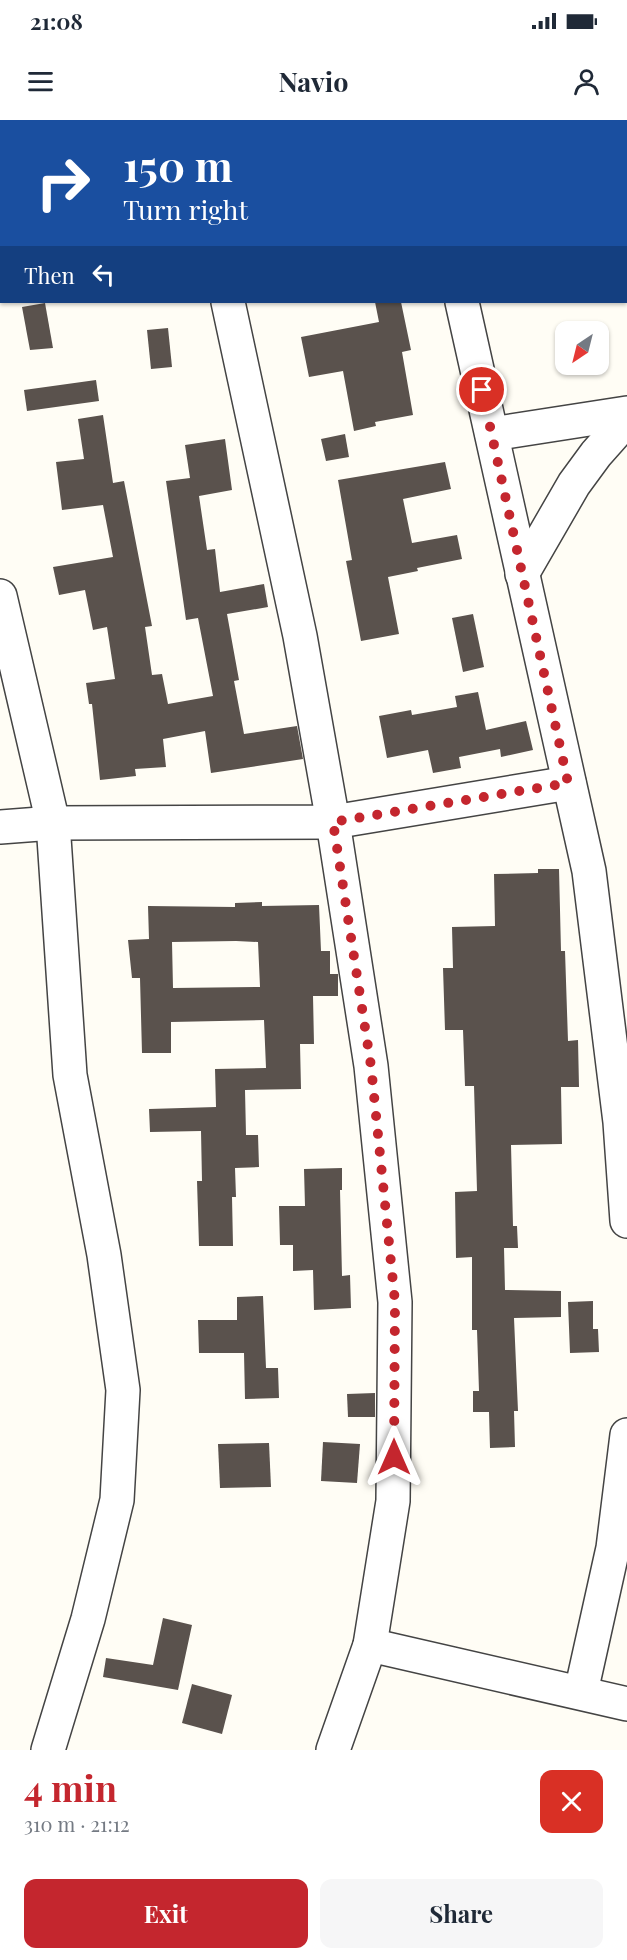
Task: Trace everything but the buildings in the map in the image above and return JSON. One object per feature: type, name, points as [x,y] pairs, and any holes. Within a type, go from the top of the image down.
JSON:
[{"type":"street","points":[[228,303],[300,636],[333,822],[371,1066],[395,1302],[393,1501],[370,1646],[333,1750]]},
{"type":"street","points":[[462,303],[589,871],[623,1121],[627,1221]]},
{"type":"street","points":[[492,434],[627,413]]},
{"type":"street","points":[[522,574],[574,484],[596,454],[627,419]]},
{"type":"street","points":[[0,596],[53,823],[70,1075],[104,1255],[123,1390],[117,1500],[87,1619],[48,1750]]},
{"type":"street","points":[[0,827],[53,823],[333,822],[568,783]]},
{"type":"street","points":[[581,1692],[613,1548],[627,1435]]},
{"type":"street","points":[[370,1646],[627,1704]]},
{"type":"route","points":[[394,1457],[395,1302],[371,1066],[333,822],[568,783],[482,390]]}]
